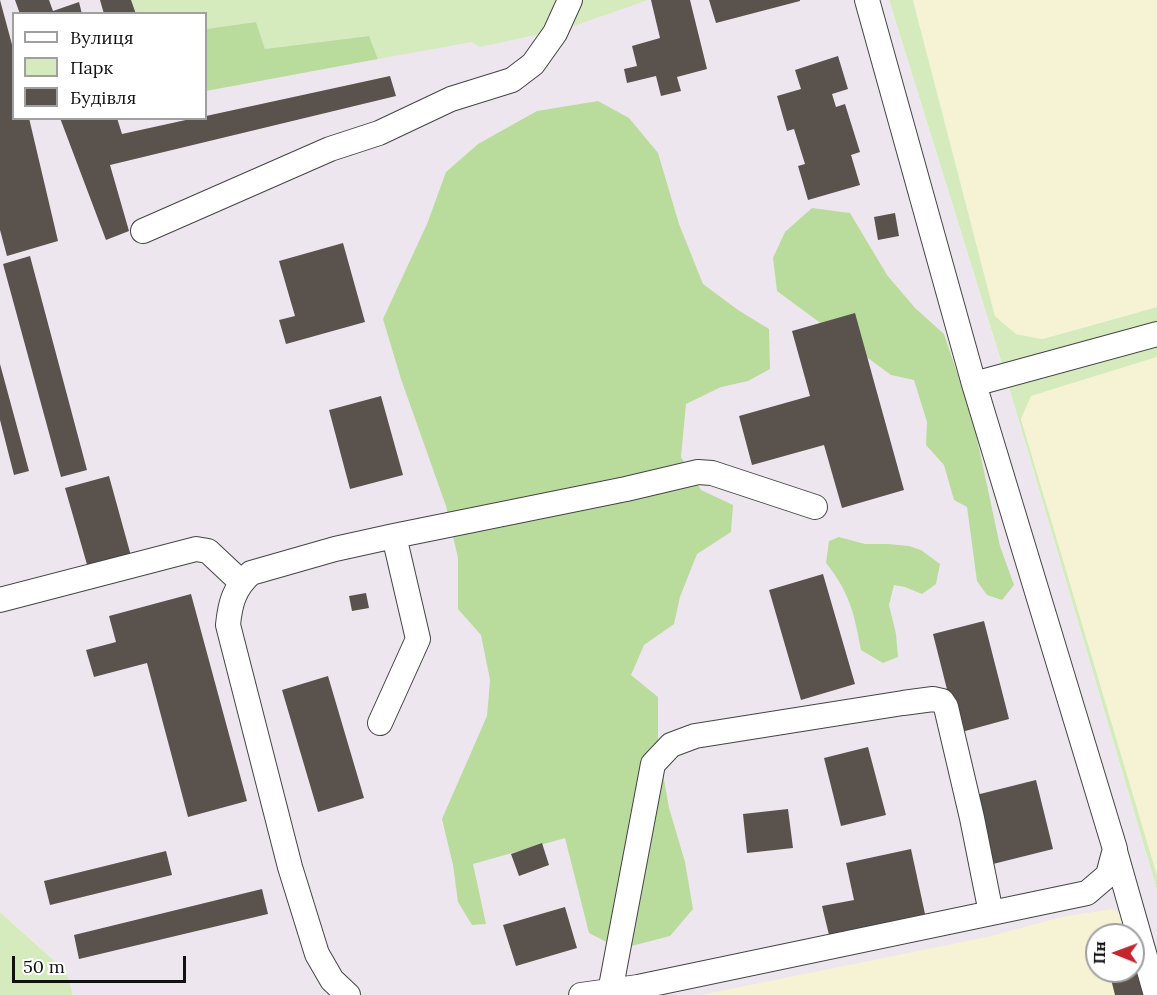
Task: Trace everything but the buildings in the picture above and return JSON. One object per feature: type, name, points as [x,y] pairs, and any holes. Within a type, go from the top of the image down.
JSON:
[{"type":"street","points":[[143,231],[330,149],[379,133],[451,99],[512,80],[533,64],[555,33],[570,0]]},
{"type":"street","points":[[867,0],[975,384],[1115,849],[1155,995]]},
{"type":"street","points":[[975,384],[1157,334]]},
{"type":"street","points":[[348,995],[332,980],[317,954],[290,867],[228,625],[231,601],[241,582],[251,573],[335,549],[698,472],[712,473],[815,507]]},
{"type":"street","points":[[380,723],[418,639],[394,536]]},
{"type":"street","points":[[0,600],[196,549],[208,551],[241,582]]},
{"type":"street","points":[[610,992],[653,764],[671,745],[695,736],[903,703],[942,700],[946,707],[972,818],[991,913]]},
{"type":"street","points":[[581,995],[610,992],[1087,893],[1108,875],[1115,849]]},
{"type":"shaded area","points":[[0,0],[889,0],[1005,374],[1157,890],[1157,995],[73,995],[67,972],[0,912]]},
{"type":"shaded area","points":[[913,0],[1157,0],[1157,307],[1041,339],[1016,334],[995,316]]},
{"type":"shaded area","points":[[1157,357],[1157,875],[1021,419],[1030,396]]},
{"type":"shaded area","points":[[1113,909],[1122,915],[1125,923],[1085,923],[1085,983],[1112,983],[1115,995],[701,995],[987,937],[1062,917]]},
{"type":"green space","points":[[131,0],[648,0],[568,28],[480,47],[472,42],[378,59],[369,36],[265,49],[256,22],[207,29],[207,12],[136,12]]},
{"type":"green space","points":[[889,0],[913,0],[995,316],[1016,334],[1042,339],[1157,307],[1157,357],[1031,396],[1021,419],[1157,875],[1157,890],[1005,374]]},
{"type":"green space","points":[[256,22],[265,49],[369,36],[378,59],[207,91],[207,29]]},
{"type":"green space","points":[[598,101],[629,118],[658,153],[679,224],[703,284],[769,329],[770,369],[748,381],[721,387],[686,404],[681,457],[701,490],[733,505],[731,532],[697,554],[680,597],[674,624],[644,645],[631,675],[658,697],[658,745],[669,808],[685,862],[693,909],[670,936],[620,949],[589,933],[565,838],[473,864],[486,924],[472,925],[458,902],[453,865],[442,819],[487,716],[490,680],[481,635],[458,609],[458,558],[446,506],[401,379],[383,319],[427,224],[446,172],[478,144],[537,111]]},
{"type":"green space","points":[[812,208],[850,213],[887,275],[915,308],[944,334],[973,420],[1000,546],[1014,585],[1002,600],[987,595],[977,581],[967,507],[954,500],[944,465],[926,445],[927,422],[914,380],[891,375],[777,291],[773,258],[785,232]]},
{"type":"green space","points":[[839,537],[865,544],[909,546],[921,550],[940,564],[936,584],[922,594],[894,585],[889,605],[896,634],[898,657],[883,663],[861,650],[846,594],[826,563],[829,541]]},
{"type":"green space","points":[[0,912],[67,972],[73,995],[0,995]]}]
